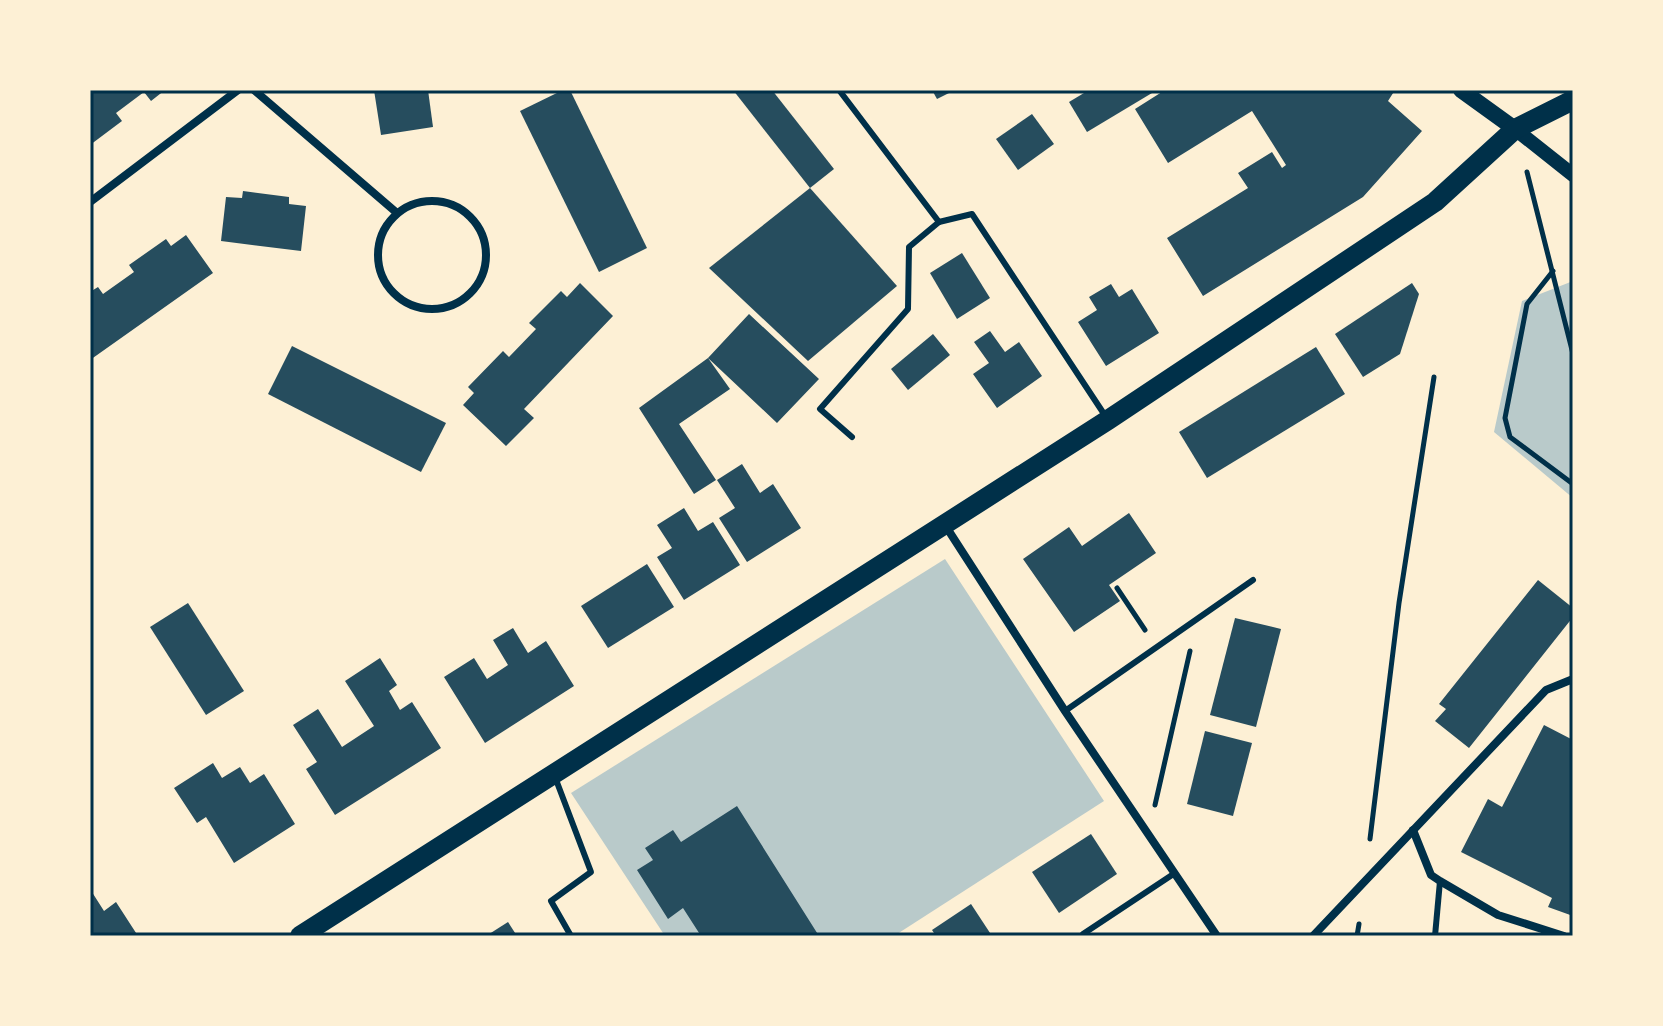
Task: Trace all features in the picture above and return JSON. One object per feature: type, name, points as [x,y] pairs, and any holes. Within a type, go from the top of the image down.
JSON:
[{"type":"main road","points":[[1461,90],[1515,129]]},
{"type":"main road","points":[[300,936],[1108,420],[1435,202],[1515,129],[1573,100]]},
{"type":"street","points":[[90,202],[238,90]]},
{"type":"street","points":[[254,90],[397,213]]},
{"type":"street","points":[[1515,129],[1573,175]]},
{"type":"street","points":[[432,200],[451,204],[467,213],[479,227],[486,245],[486,264],[480,282],[467,297],[451,307],[432,310],[413,306],[397,297],[385,283],[378,265],[378,246],[384,228],[397,213],[413,203],[432,200]]},
{"type":"street","points":[[945,524],[1065,711],[1217,936]]},
{"type":"street","points":[[1313,936],[1546,690],[1573,679]]},
{"type":"street","points":[[1413,830],[1431,875],[1498,915],[1564,936]]},
{"type":"lane","points":[[839,90],[939,222]]},
{"type":"lane","points":[[852,437],[820,409],[908,309],[909,247],[939,222],[972,214],[1108,420]]},
{"type":"lane","points":[[1065,711],[1253,580]]},
{"type":"lane","points":[[554,774],[591,872],[551,901],[571,936]]},
{"type":"lane","points":[[1083,934],[1175,873]]},
{"type":"lane","points":[[1435,936],[1440,881]]},
{"type":"path","points":[[1515,129],[1573,354]]},
{"type":"path","points":[[1553,271],[1527,304],[1505,418],[1510,437],[1573,484]]},
{"type":"path","points":[[1369,846],[1399,603],[1434,377]]},
{"type":"path","points":[[1117,588],[1156,648]]},
{"type":"path","points":[[1148,835],[1198,619]]},
{"type":"path","points":[[1357,936],[1359,921]]},
{"type":"shaded area","points":[[1573,281],[1573,498],[1494,432],[1522,301]]},
{"type":"shaded area","points":[[945,559],[1104,801],[894,936],[665,936],[571,793]]},
{"type":"building","points":[[90,90],[165,90],[151,101],[144,92],[116,113],[122,121],[90,145]]},
{"type":"building","points":[[374,90],[428,90],[433,127],[381,135]]},
{"type":"building","points":[[563,90],[570,90],[647,248],[599,272],[520,111]]},
{"type":"building","points":[[733,90],[772,90],[834,169],[810,188]]},
{"type":"building","points":[[932,90],[955,90],[937,99]]},
{"type":"building","points":[[1089,90],[1157,90],[1087,132],[1069,102]]},
{"type":"building","points":[[1165,90],[1395,90],[1388,101],[1422,131],[1363,197],[1203,296],[1167,238],[1248,188],[1238,173],[1272,152],[1282,168],[1286,165],[1252,111],[1168,163],[1135,109]]},
{"type":"building","points":[[1032,114],[1054,144],[1018,170],[996,139]]},
{"type":"building","points":[[810,188],[897,286],[808,361],[709,268]]},
{"type":"building","points":[[243,191],[289,197],[289,204],[306,206],[301,251],[221,241],[226,197],[242,198]]},
{"type":"building","points":[[186,235],[213,273],[90,360],[90,292],[98,287],[103,294],[134,272],[129,265],[166,239],[171,246]]},
{"type":"building","points":[[962,253],[990,298],[957,319],[930,273]]},
{"type":"building","points":[[580,283],[613,316],[524,409],[534,418],[506,446],[463,405],[474,393],[468,387],[503,351],[509,357],[536,329],[529,323],[561,291],[567,297]]},
{"type":"building","points":[[1412,283],[1419,294],[1400,354],[1363,377],[1335,334]]},
{"type":"building","points":[[1111,284],[1119,297],[1132,289],[1159,333],[1106,366],[1078,322],[1097,310],[1089,297]]},
{"type":"building","points":[[749,314],[819,379],[777,423],[708,358]]},
{"type":"building","points":[[990,331],[1005,352],[1019,342],[1042,376],[997,408],[973,374],[989,363],[974,342]]},
{"type":"building","points":[[933,334],[950,355],[908,390],[891,369]]},
{"type":"building","points":[[292,346],[446,423],[421,472],[268,394]]},
{"type":"building","points":[[1316,347],[1345,394],[1207,478],[1179,432]]},
{"type":"building","points":[[708,358],[730,389],[679,424],[716,480],[694,494],[639,408]]},
{"type":"building","points":[[742,464],[760,493],[773,484],[801,528],[747,562],[719,518],[735,508],[717,480]]},
{"type":"building","points":[[684,508],[698,531],[713,522],[740,565],[684,600],[657,557],[672,548],[657,525]]},
{"type":"building","points":[[1129,513],[1156,553],[1109,585],[1120,601],[1074,632],[1023,559],[1069,527],[1082,546]]},
{"type":"building","points":[[647,564],[674,607],[608,648],[581,606]]},
{"type":"building","points":[[1538,580],[1573,608],[1573,617],[1469,748],[1435,721],[1446,709],[1439,704]]},
{"type":"building","points":[[188,603],[244,691],[206,715],[150,627]]},
{"type":"building","points":[[1235,618],[1281,629],[1256,727],[1210,715]]},
{"type":"building","points":[[513,628],[528,653],[546,641],[574,686],[485,743],[444,677],[474,658],[487,679],[508,665],[493,640]]},
{"type":"building","points":[[380,658],[397,685],[389,691],[400,710],[412,702],[441,748],[335,815],[306,769],[317,762],[293,725],[318,709],[342,747],[374,726],[345,681]]},
{"type":"building","points":[[1544,725],[1573,740],[1573,916],[1548,907],[1552,898],[1461,852],[1488,799],[1502,807]]},
{"type":"building","points":[[1205,731],[1252,743],[1233,816],[1187,804]]},
{"type":"building","points":[[213,763],[222,778],[240,767],[250,783],[264,774],[295,824],[234,863],[206,817],[197,823],[174,788]]},
{"type":"building","points":[[737,806],[819,936],[701,936],[683,908],[668,919],[637,870],[653,860],[645,848],[673,830],[681,842]]},
{"type":"building","points":[[1091,834],[1117,874],[1059,913],[1032,872]]},
{"type":"building","points":[[90,889],[104,911],[116,902],[138,936],[90,936]]},
{"type":"building","points":[[971,904],[992,936],[936,936],[932,930]]},
{"type":"building","points":[[508,922],[517,936],[486,936]]}]
